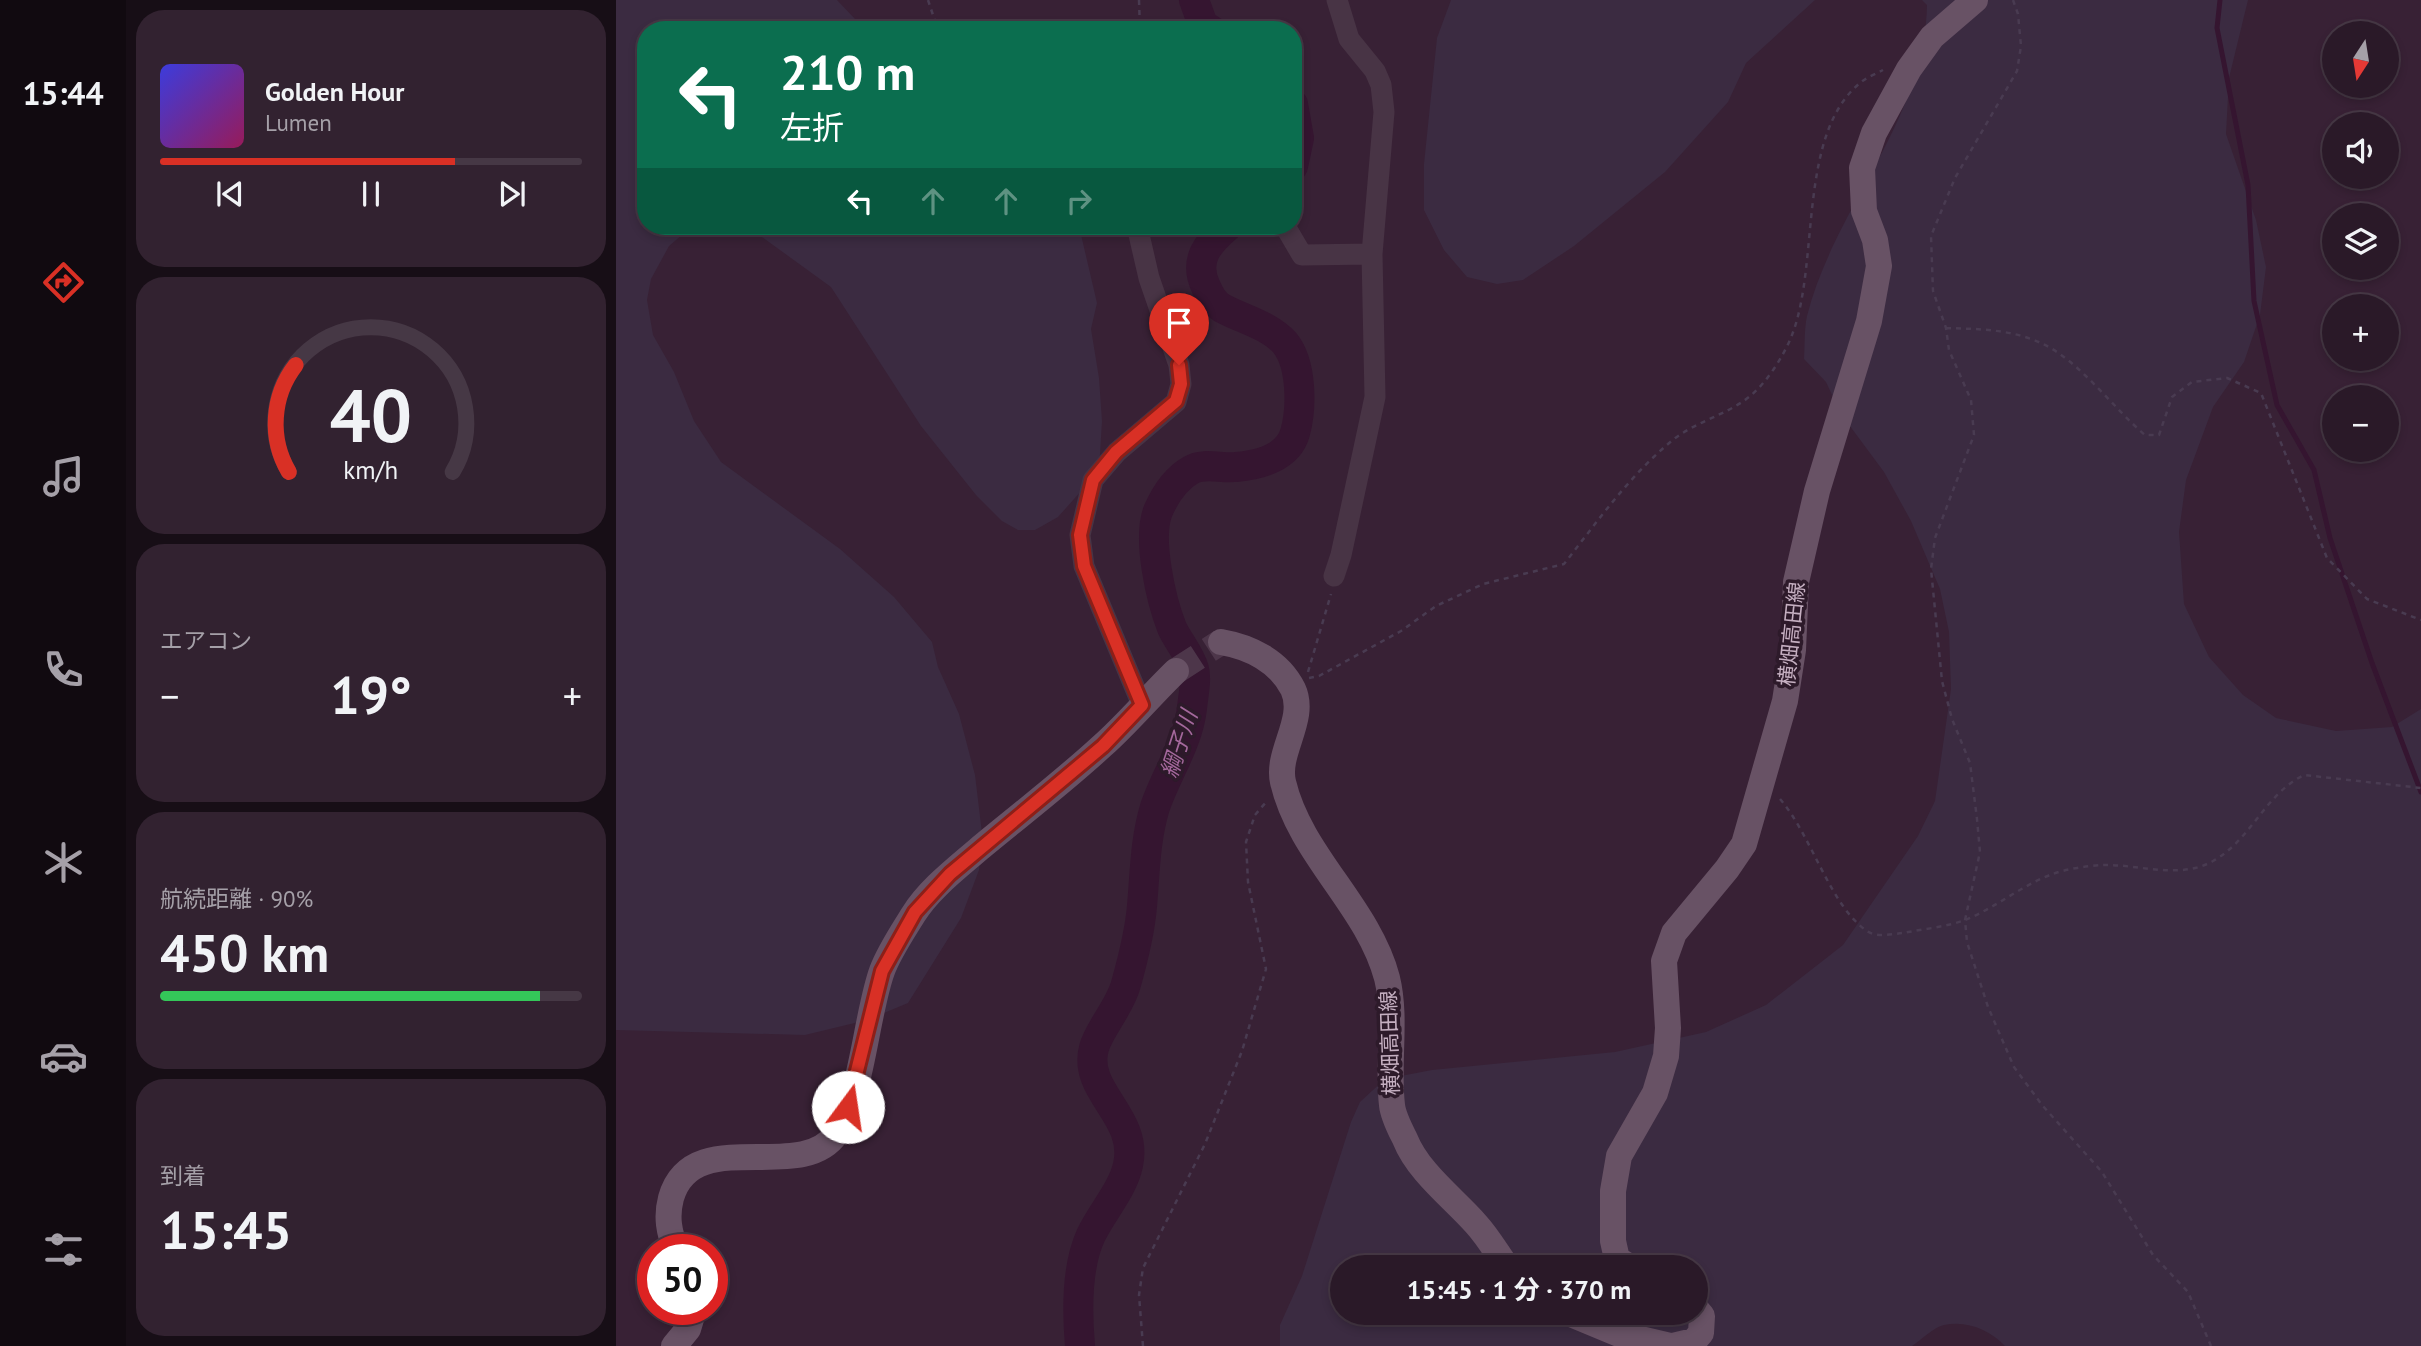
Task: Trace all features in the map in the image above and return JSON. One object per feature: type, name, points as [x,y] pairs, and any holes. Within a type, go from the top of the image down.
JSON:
[{"type":"main road","name":"横畑高田線","points":[[1617,1255],[1613,1191],[1619,1156],[1655,1093],[1666,1056],[1668,1028],[1664,961],[1680,925],[1727,869],[1744,844],[1785,701],[1793,650],[1796,582],[1817,491],[1869,321],[1879,266],[1875,240],[1864,211],[1862,168],[1874,133],[1909,69],[1932,37],[1975,0]]},
{"type":"main road","name":"横畑高田線","points":[[1221,642],[1244,646],[1262,656],[1280,670],[1293,690],[1296,704],[1281,768],[1283,782],[1297,820],[1348,900],[1377,951],[1386,974],[1392,999],[1389,1062],[1392,1108],[1406,1144],[1437,1183],[1477,1225],[1498,1255]]},
{"type":"main road","points":[[670,1234],[668,1210],[674,1186],[688,1172],[708,1160],[805,1154],[819,1149],[836,1134],[848,1107],[882,971],[915,912],[950,874],[1103,746],[1176,671]]},
{"type":"main road","points":[[674,1346],[689,1325]]},
{"type":"main road","points":[[1597,1325],[1619,1334],[1671,1346],[1694,1341],[1701,1333],[1701,1325]]},
{"type":"street","points":[[1334,576],[1341,555],[1375,397],[1372,254],[1380,190],[1384,112],[1381,85],[1375,71],[1349,39],[1336,0]]},
{"type":"street","points":[[1139,235],[1149,278],[1179,365],[1181,384],[1176,401],[1116,452],[1093,480],[1080,535],[1084,566],[1142,705]]},
{"type":"street","points":[[1291,235],[1302,255],[1372,254]]},
{"type":"path","points":[[928,0],[935,21]]},
{"type":"path","points":[[1139,0],[1140,21]]},
{"type":"path","points":[[2013,0],[2018,14],[2021,46],[2017,71],[1990,123],[1955,178],[1931,236],[1933,291],[1946,328],[1949,350],[1971,400],[1974,435],[1935,538],[1931,569],[1941,681],[1952,719],[1970,763],[1977,819],[1980,852],[1965,920],[1967,942],[1988,1007],[2014,1067],[2042,1105],[2102,1172],[2153,1255],[2188,1292],[2211,1346]]},
{"type":"path","points":[[1334,576],[1306,678],[1319,676],[1401,631],[1436,606],[1483,584],[1564,564],[1601,513],[1669,442],[1703,419],[1743,402],[1772,370],[1792,334],[1802,291],[1820,154],[1837,112],[1860,83],[1891,65],[1909,69]]},
{"type":"path","points":[[1946,328],[2001,331],[2042,343],[2080,372],[2145,435],[2159,435],[2172,397],[2192,382],[2227,378],[2261,393],[2327,558],[2367,598],[2421,620]]},
{"type":"path","points":[[1763,780],[1783,802],[1808,841],[1848,916],[1870,933],[1885,935],[1965,920],[2050,875],[2103,865],[2151,870],[2195,869],[2213,861],[2244,839],[2287,783],[2304,775],[2421,788]]},
{"type":"path","points":[[1143,1346],[1139,1295],[1143,1268],[1205,1144],[1225,1096],[1242,1051],[1266,969],[1248,882],[1245,842],[1255,815],[1283,782]]},
{"type":"shaded area","points":[[616,0],[837,0],[858,21],[637,21],[637,235],[682,235],[669,246],[651,279],[647,300],[653,335],[674,372],[694,421],[721,462],[840,549],[894,597],[932,642],[938,667],[959,714],[975,775],[982,833],[979,870],[961,918],[908,1003],[867,1020],[805,1035],[616,1030]]},
{"type":"shaded area","points":[[1451,0],[1815,0],[1746,63],[1728,102],[1665,172],[1574,246],[1523,280],[1497,284],[1467,277],[1444,250],[1424,210],[1424,164],[1437,38]]},
{"type":"shaded area","points":[[1922,0],[2248,0],[2229,78],[2226,134],[2256,220],[2266,267],[2260,315],[2244,362],[2213,407],[2186,480],[2179,532],[2184,604],[2209,657],[2243,695],[2276,718],[2336,731],[2392,727],[2421,709],[2421,1346],[2005,1346],[1978,1328],[1953,1324],[1936,1328],[1912,1346],[1280,1346],[1280,1325],[1302,1276],[1351,1122],[1360,1102],[1385,1079],[1432,1070],[1615,1052],[1706,1032],[1766,1005],[1843,945],[1918,836],[1935,801],[1951,689],[1949,632],[1940,589],[1911,521],[1884,472],[1841,414],[1826,382],[1804,359],[1807,316],[1820,276],[1895,126],[1911,87],[1922,47],[1927,5]]},
{"type":"shaded area","points":[[755,235],[1081,235],[1097,303],[1091,329],[1099,378],[1102,421],[1099,471],[1058,517],[1035,530],[1018,530],[1002,521],[976,495],[921,426],[831,287]]},
{"type":"waterway","name":"綱子川","points":[[1194,0],[1202,21]]},
{"type":"waterway","points":[[2220,0],[2217,28],[2248,185],[2254,301],[2277,405],[2314,470],[2330,538],[2372,663],[2421,792]]},
{"type":"waterway","name":"綱子川","points":[[1080,1346],[1078,1304],[1080,1275],[1086,1248],[1125,1174],[1129,1148],[1126,1132],[1096,1078],[1092,1064],[1094,1048],[1119,1001],[1134,955],[1140,925],[1149,832],[1155,807],[1190,721],[1195,678],[1190,659],[1172,628],[1164,602],[1155,553],[1155,523],[1167,493],[1185,474],[1202,466],[1245,466],[1272,458],[1286,448],[1295,433],[1297,423],[1299,386],[1295,362],[1285,343],[1263,327],[1219,306],[1206,287],[1202,277],[1202,260],[1218,235]]},
{"type":"tunnel","points":[[1176,671],[1221,642]]},
{"type":"route","points":[[848,1107],[882,971],[915,912],[950,874],[1103,746],[1142,705],[1128,677],[1084,566],[1080,535],[1093,480],[1116,452],[1158,420],[1176,401],[1181,384],[1179,365]]}]
